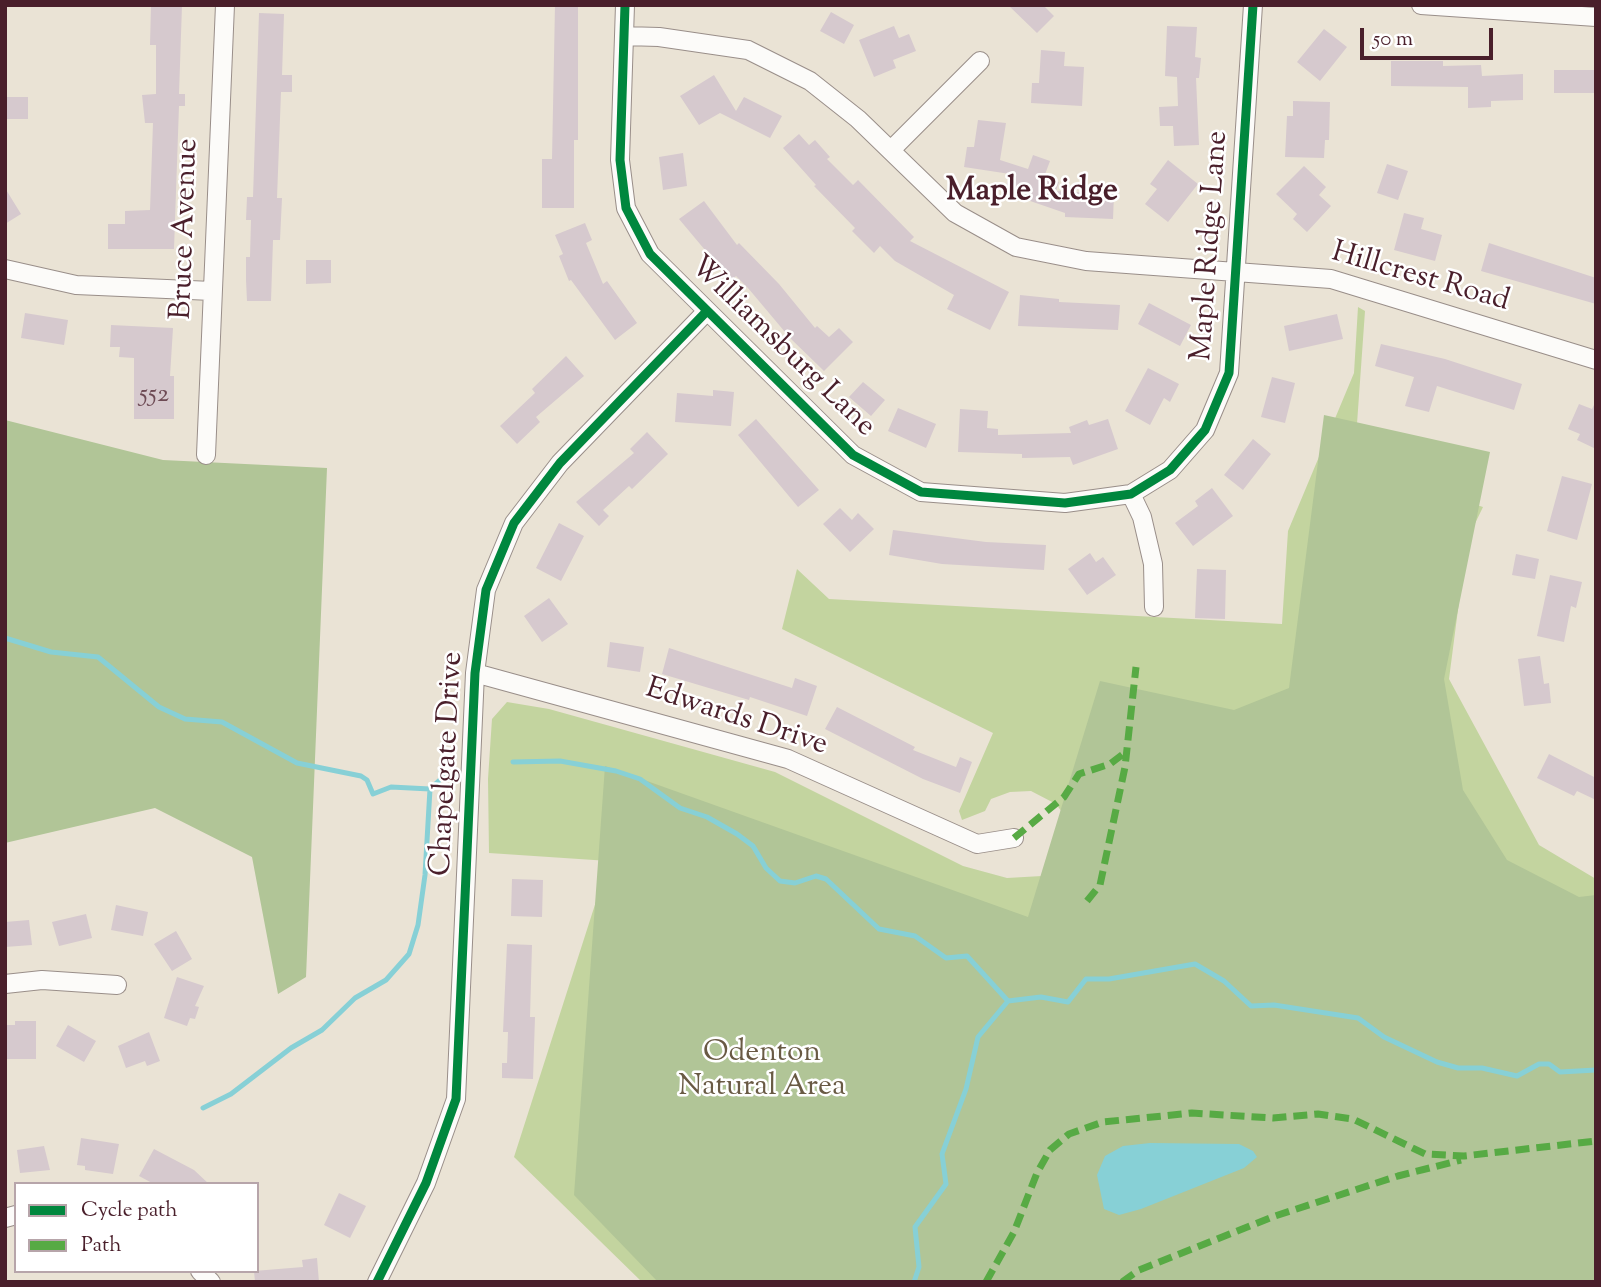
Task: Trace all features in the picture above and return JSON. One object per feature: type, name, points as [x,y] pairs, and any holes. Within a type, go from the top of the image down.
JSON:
[{"type":"street","name":"Bruce Avenue","points":[[206,455],[225,5]]},
{"type":"street","name":"Williamsburg Lane","points":[[625,5],[620,160],[626,208],[650,254],[853,456],[921,492],[1065,503],[1131,494]]},
{"type":"street","name":"Maple Ridge Lane","points":[[1131,494],[1170,470],[1205,430],[1229,373],[1254,5]]},
{"type":"street","points":[[1421,5],[1596,18]]},
{"type":"street","name":"Hillcrest Road","points":[[624,36],[659,37],[748,50],[810,80],[858,119],[955,213],[1016,247],[1086,261],[1331,279],[1596,360]]},
{"type":"street","points":[[891,150],[980,61]]},
{"type":"street","points":[[5,269],[76,285],[212,291]]},
{"type":"street","name":"Chapelgate Drive","points":[[377,1282],[426,1183],[456,1099],[475,673],[486,590],[514,523],[560,463],[706,312]]},
{"type":"street","points":[[1131,494],[1142,517],[1153,564],[1154,607]]},
{"type":"street","name":"Edwards Drive","points":[[475,673],[788,759],[977,844],[1014,838]]},
{"type":"street","points":[[5,984],[41,980],[117,985]]},
{"type":"green space","name":"Odenton Natural Area","points":[[1358,307],[1365,311],[1354,466],[1483,507],[1467,540],[1449,679],[1539,845],[1596,879],[1596,1282],[642,1282],[514,1157],[609,861],[489,853],[488,779],[492,719],[507,702],[549,709],[775,772],[963,866],[1007,878],[1042,876],[1065,816],[1056,804],[1031,791],[1010,792],[991,799],[985,811],[962,820],[959,811],[993,733],[782,629],[797,569],[829,599],[1282,624],[1288,531],[1354,373]]},
{"type":"green space","name":"Odenton Natural Area","points":[[1324,415],[1490,452],[1444,679],[1463,790],[1507,860],[1579,897],[1596,895],[1596,1282],[658,1282],[574,1195],[605,766],[1028,917],[1100,681],[1234,710],[1289,688]]},
{"type":"green space","points":[[5,420],[163,460],[327,468],[306,977],[278,994],[252,857],[155,808],[5,843]]},
{"type":"water","points":[[1150,1143],[1239,1144],[1253,1151],[1257,1157],[1244,1168],[1141,1209],[1119,1215],[1104,1209],[1097,1175],[1105,1156],[1123,1146]]},
{"type":"building","points":[[151,5],[182,5],[179,94],[185,94],[185,106],[179,106],[174,249],[108,249],[108,224],[125,224],[125,211],[150,210],[153,123],[145,123],[142,95],[156,94],[156,45],[150,45]]},
{"type":"building","points":[[555,5],[578,5],[578,140],[574,140],[574,208],[542,208],[542,159],[552,159]]},
{"type":"building","points":[[1008,5],[1043,5],[1054,16],[1037,33]]},
{"type":"building","points":[[831,12],[854,25],[844,44],[820,31]]},
{"type":"building","points":[[259,13],[284,14],[282,75],[292,75],[292,92],[281,92],[277,198],[282,198],[280,240],[273,240],[271,301],[247,301],[246,257],[250,257],[251,220],[246,220],[247,197],[253,197]]},
{"type":"building","points":[[894,26],[899,38],[909,34],[916,51],[893,60],[896,68],[874,77],[859,40]]},
{"type":"building","points":[[1167,26],[1197,27],[1195,57],[1201,58],[1199,78],[1196,78],[1199,145],[1174,146],[1173,126],[1160,126],[1159,107],[1178,106],[1177,77],[1165,76]]},
{"type":"building","points":[[1324,29],[1347,47],[1320,81],[1297,62]]},
{"type":"building","points":[[1041,50],[1065,52],[1064,66],[1084,67],[1082,106],[1031,103],[1032,83],[1039,83]]},
{"type":"building","points":[[1391,61],[1443,61],[1443,66],[1481,65],[1482,76],[1523,74],[1523,100],[1491,101],[1491,107],[1468,108],[1468,87],[1391,86]]},
{"type":"building","points":[[1554,70],[1596,70],[1596,93],[1554,93]]},
{"type":"building","points":[[714,75],[736,111],[744,97],[782,116],[770,138],[720,113],[699,125],[680,96]]},
{"type":"building","points":[[5,97],[28,97],[28,119],[5,119]]},
{"type":"building","points":[[1293,101],[1330,102],[1329,140],[1325,140],[1324,158],[1285,157],[1287,116],[1293,116]]},
{"type":"building","points":[[978,120],[1006,123],[1000,160],[1028,169],[1033,155],[1050,161],[1044,177],[1059,182],[1056,191],[1114,194],[1113,219],[1065,217],[1065,213],[1004,192],[1010,174],[964,167],[967,147],[974,147]]},
{"type":"building","points":[[799,134],[809,145],[815,140],[830,157],[827,159],[853,185],[858,180],[914,237],[910,241],[1009,292],[990,330],[947,309],[954,295],[895,261],[880,246],[874,253],[852,231],[855,228],[814,186],[816,185],[783,148]]},
{"type":"building","points":[[683,153],[687,186],[663,190],[659,157]]},
{"type":"building","points":[[1168,160],[1198,184],[1168,222],[1145,204],[1157,189],[1150,184]]},
{"type":"building","points":[[1387,164],[1408,171],[1398,200],[1377,193]]},
{"type":"building","points":[[1304,166],[1326,187],[1319,195],[1331,206],[1307,232],[1293,219],[1297,214],[1276,194]]},
{"type":"building","points":[[5,188],[21,214],[5,224]]},
{"type":"building","points":[[704,201],[737,245],[739,243],[779,284],[815,328],[817,326],[829,337],[839,328],[853,342],[824,371],[790,338],[736,276],[731,281],[679,219]]},
{"type":"building","points":[[1404,213],[1424,218],[1421,229],[1442,235],[1435,261],[1394,250]]},
{"type":"building","points":[[585,223],[592,240],[586,243],[603,284],[607,281],[637,323],[615,340],[571,280],[569,281],[559,256],[563,254],[555,235]]},
{"type":"building","points":[[1489,243],[1596,278],[1596,304],[1481,271]]},
{"type":"building","points":[[306,260],[331,260],[331,283],[306,284]]},
{"type":"building","points":[[1020,295],[1059,299],[1059,302],[1120,305],[1118,330],[1018,326]]},
{"type":"building","points":[[1149,303],[1191,325],[1180,346],[1138,324]]},
{"type":"building","points":[[25,313],[68,320],[64,345],[21,338]]},
{"type":"building","points":[[1337,314],[1343,339],[1289,351],[1284,326]]},
{"type":"building","points":[[111,325],[173,328],[170,376],[174,376],[174,419],[134,419],[134,358],[119,357],[120,347],[110,347]]},
{"type":"building","points":[[1381,344],[1445,359],[1522,384],[1514,410],[1437,386],[1429,412],[1405,406],[1414,377],[1375,366]]},
{"type":"building","points":[[566,356],[584,376],[536,417],[540,422],[517,444],[500,426],[535,393],[532,389]]},
{"type":"building","points":[[1148,368],[1179,384],[1170,402],[1164,398],[1150,425],[1125,411]]},
{"type":"building","points":[[1272,377],[1295,383],[1285,423],[1261,417]]},
{"type":"building","points":[[863,382],[885,400],[871,416],[849,397]]},
{"type":"building","points":[[713,390],[734,392],[731,426],[675,422],[677,393],[713,396]]},
{"type":"building","points":[[1596,401],[1596,449],[1577,440],[1580,434],[1568,429],[1579,404],[1592,409]]},
{"type":"building","points":[[898,408],[936,424],[926,448],[888,431]]},
{"type":"building","points":[[960,409],[988,411],[987,428],[998,429],[998,435],[1071,433],[1069,427],[1087,420],[1089,425],[1108,419],[1118,449],[1073,465],[1070,457],[1022,458],[1022,454],[958,452]]},
{"type":"building","points":[[756,419],[819,490],[798,507],[738,435]]},
{"type":"building","points":[[647,432],[668,454],[632,489],[629,486],[603,510],[609,516],[599,526],[576,502],[634,453],[630,449]]},
{"type":"building","points":[[1253,439],[1271,454],[1243,490],[1224,475]]},
{"type":"building","points":[[1562,476],[1592,484],[1577,540],[1547,531]]},
{"type":"building","points":[[1212,488],[1233,516],[1193,546],[1175,523],[1198,506],[1195,501]]},
{"type":"building","points":[[840,508],[852,520],[858,513],[874,529],[850,552],[823,524]]},
{"type":"building","points":[[559,523],[584,536],[561,581],[536,568]]},
{"type":"building","points":[[893,530],[986,542],[1046,545],[1044,570],[942,564],[889,555]]},
{"type":"building","points":[[1090,553],[1096,562],[1103,557],[1116,575],[1087,595],[1068,569]]},
{"type":"building","points":[[1516,554],[1539,559],[1535,579],[1512,575]]},
{"type":"building","points":[[1197,569],[1226,570],[1225,619],[1195,618]]},
{"type":"building","points":[[1550,575],[1582,582],[1576,608],[1571,606],[1564,642],[1537,636]]},
{"type":"building","points":[[549,598],[568,624],[542,642],[524,616]]},
{"type":"building","points":[[610,642],[644,647],[640,672],[607,667]]},
{"type":"building","points":[[669,648],[792,688],[795,678],[817,686],[807,716],[750,697],[749,700],[662,674]]},
{"type":"building","points":[[1540,656],[1544,684],[1549,683],[1551,703],[1524,706],[1518,659]]},
{"type":"building","points":[[837,707],[915,747],[913,750],[956,767],[960,757],[972,762],[960,793],[923,779],[825,729]]},
{"type":"building","points":[[1549,754],[1596,778],[1596,800],[1577,791],[1574,796],[1537,778]]},
{"type":"building","points":[[512,879],[543,880],[542,917],[511,916]]},
{"type":"building","points":[[116,905],[148,912],[143,936],[111,930]]},
{"type":"building","points":[[86,914],[92,938],[59,946],[52,922]]},
{"type":"building","points":[[29,920],[32,945],[5,947],[5,922]]},
{"type":"building","points":[[176,931],[192,959],[172,971],[154,944]]},
{"type":"building","points":[[507,944],[532,945],[530,1017],[535,1017],[533,1079],[502,1078],[502,1063],[507,1063],[508,1032],[503,1032]]},
{"type":"building","points":[[177,977],[204,986],[195,1006],[199,1007],[195,1019],[190,1018],[187,1026],[164,1018]]},
{"type":"building","points":[[15,1021],[36,1021],[36,1059],[5,1059],[5,1025],[15,1025]]},
{"type":"building","points":[[68,1025],[96,1041],[84,1062],[56,1046]]},
{"type":"building","points":[[149,1032],[160,1061],[147,1066],[145,1061],[126,1068],[118,1046]]},
{"type":"building","points":[[81,1138],[119,1144],[113,1174],[85,1170],[85,1166],[77,1165]]},
{"type":"building","points":[[44,1146],[50,1170],[20,1173],[17,1150]]},
{"type":"building","points":[[154,1149],[194,1170],[207,1182],[150,1182],[139,1176]]},
{"type":"building","points":[[339,1193],[366,1206],[350,1238],[324,1225]]},
{"type":"building","points":[[317,1258],[319,1282],[255,1282],[254,1273],[259,1273],[259,1271],[303,1267],[302,1260]]},
{"type":"waterway","points":[[5,638],[51,652],[98,657],[159,707],[185,719],[222,722],[297,763],[361,776],[367,780],[373,794],[391,787],[430,789],[443,777]]},
{"type":"waterway","points":[[513,762],[560,761],[616,771],[640,779],[680,808],[707,817],[737,834],[753,846],[766,868],[780,881],[795,883],[816,876],[826,879],[879,929],[915,936],[946,958],[967,956],[1008,1001],[1041,997],[1068,1002],[1086,979],[1109,979],[1195,964],[1224,981],[1251,1006],[1274,1005],[1358,1018],[1384,1037],[1437,1062],[1458,1068],[1482,1068],[1517,1076],[1539,1064],[1549,1064],[1560,1072],[1596,1070]]},
{"type":"waterway","points":[[203,1108],[231,1094],[291,1048],[322,1030],[355,998],[386,980],[409,954],[418,925],[425,875],[430,789]]},
{"type":"waterway","points":[[914,1282],[919,1267],[915,1227],[946,1184],[942,1154],[966,1089],[978,1037],[1008,1001]]},
{"type":"marked path","points":[[1087,901],[1100,885],[1125,767],[1136,667]]},
{"type":"marked path","points":[[1014,838],[1064,797],[1079,774],[1110,764],[1127,751]]},
{"type":"marked path","points":[[986,1282],[1014,1232],[1037,1173],[1050,1150],[1069,1134],[1103,1122],[1192,1113],[1273,1118],[1318,1114],[1353,1119],[1425,1154],[1464,1156],[1596,1141]]},
{"type":"marked path","points":[[1122,1282],[1139,1270],[1275,1216],[1398,1176],[1461,1160]]},
{"type":"cycle path","points":[[625,5],[620,160],[626,208],[650,254],[853,455],[921,492],[1065,503],[1131,494],[1170,470],[1205,430],[1229,373],[1253,5]]},
{"type":"cycle path","points":[[377,1282],[426,1183],[456,1099],[475,673],[486,590],[514,523],[560,463],[706,312]]},
{"type":"district","name":"Maple Ridge","points":[[1032,194]]}]
